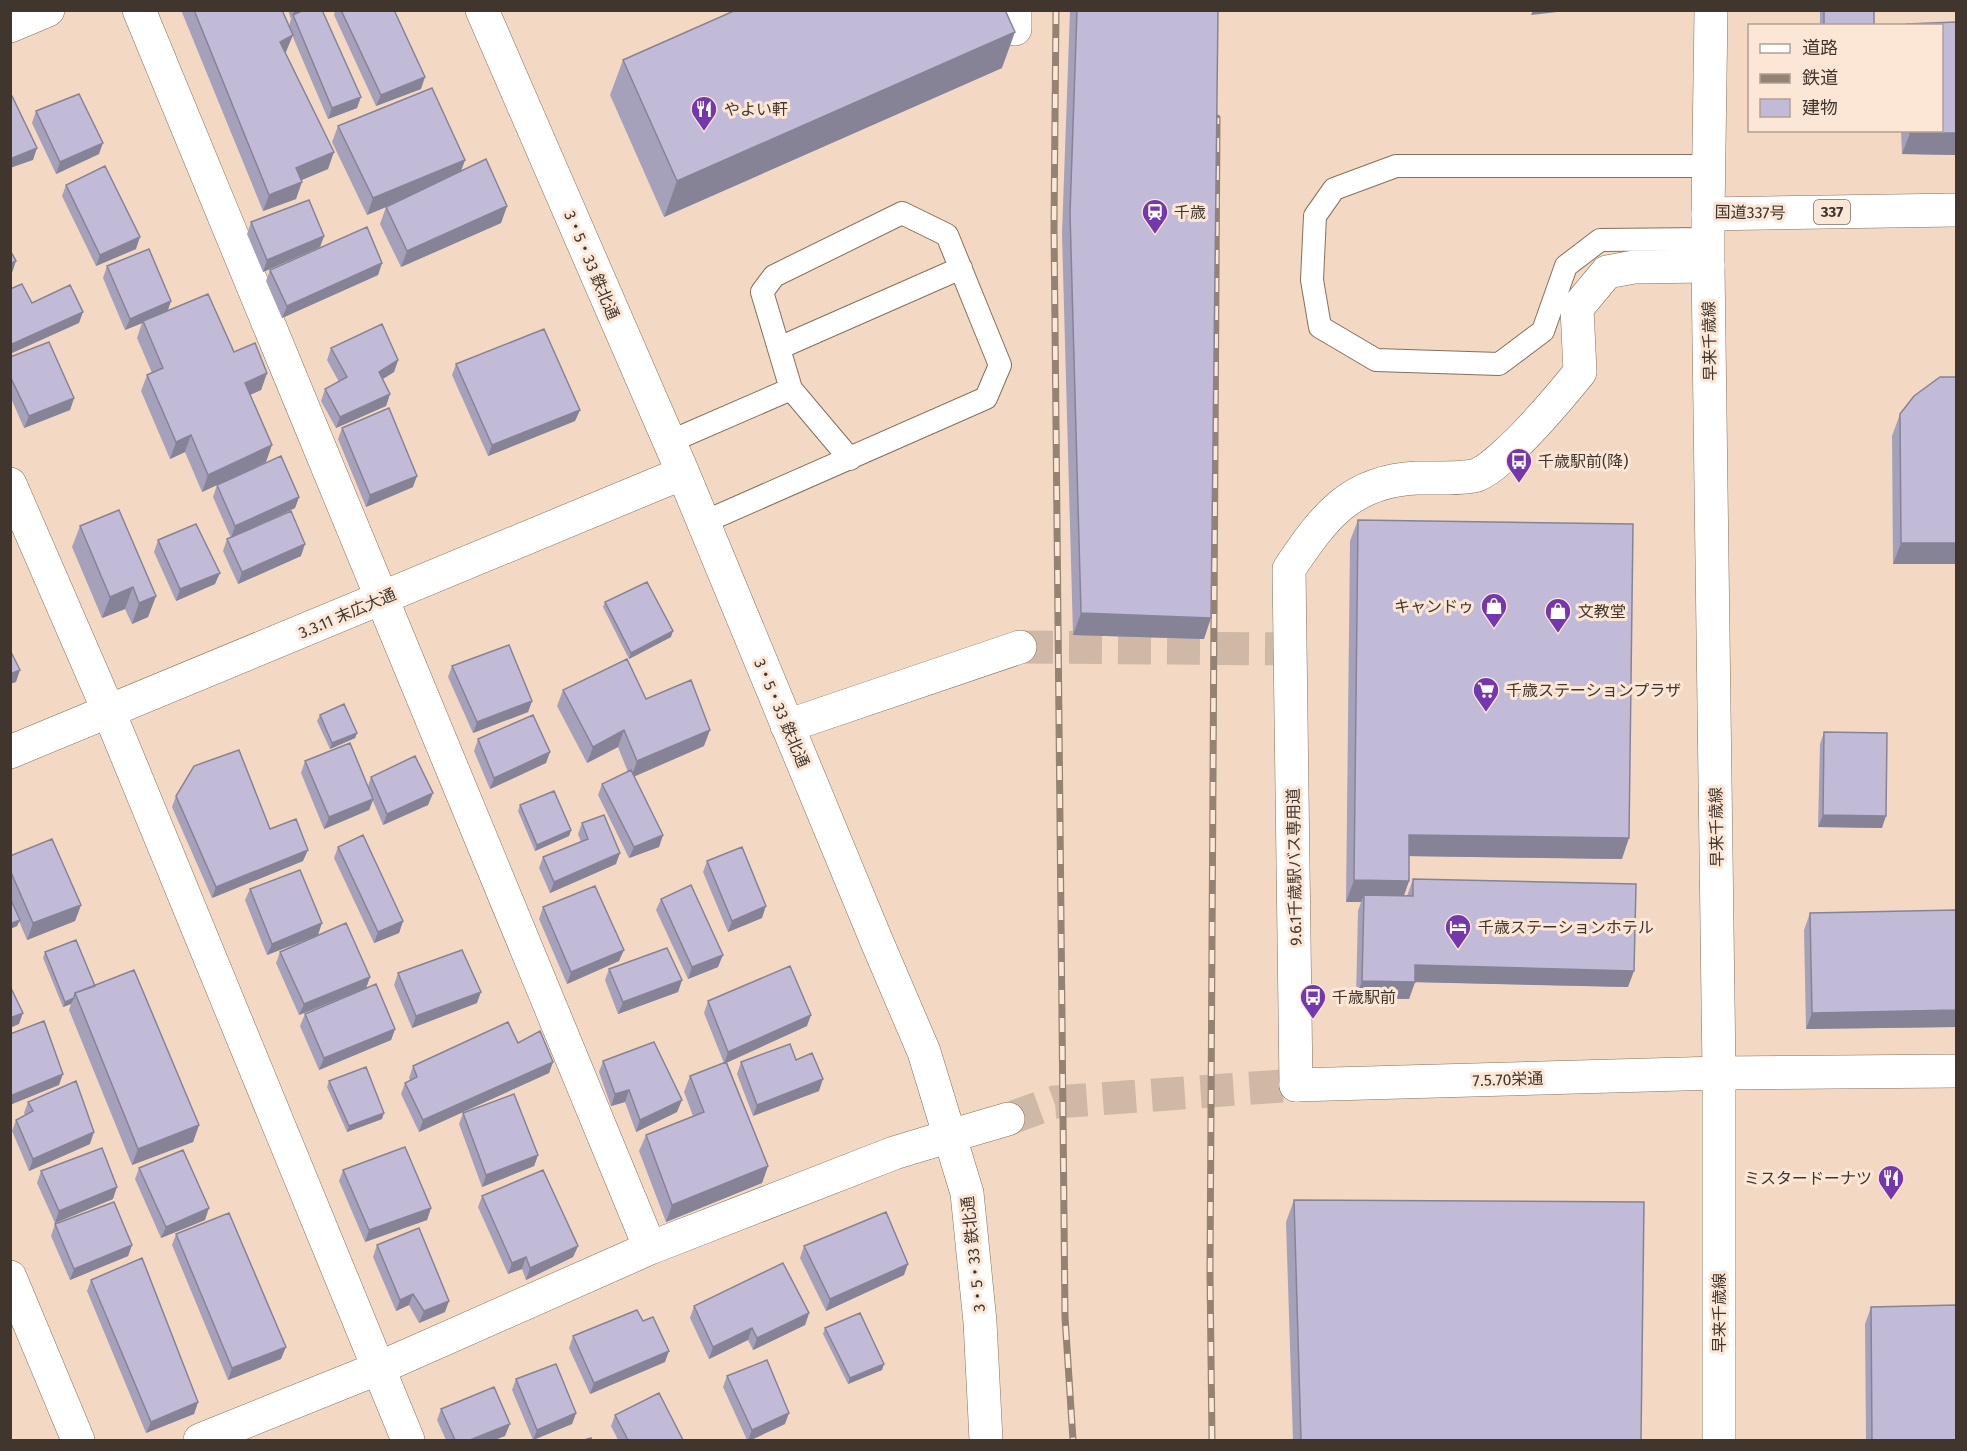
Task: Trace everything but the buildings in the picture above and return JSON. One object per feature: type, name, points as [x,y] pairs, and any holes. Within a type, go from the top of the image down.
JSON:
[{"type":"main road","points":[[10,26],[48,10]]},
{"type":"main road","points":[[139,10],[651,1248]]},
{"type":"main road","name":"3・5・33 鉄北通","points":[[482,10],[683,473],[924,1052],[967,1193],[980,1322],[986,1440]]},
{"type":"main road","name":"国道337号","points":[[1711,10],[1708,240],[1956,210]]},
{"type":"main road","name":"9.6.1千歳駅バス専用道","points":[[1296,1085],[1289,569],[1329,516],[1355,494],[1395,479],[1475,476],[1493,466],[1542,420],[1580,372],[1577,308],[1607,272],[1634,267],[1708,240]]},
{"type":"main road","name":"早来千歳線","points":[[1708,240],[1719,1073],[1719,1440]]},
{"type":"main road","name":"3.3.11 末広大通","points":[[10,752],[683,473]]},
{"type":"main road","points":[[10,484],[109,712],[408,1440]]},
{"type":"main road","points":[[787,726],[1020,647]]},
{"type":"main road","name":"7.5.70栄通","points":[[1296,1085],[1719,1073],[1956,1071]]},
{"type":"main road","points":[[200,1440],[379,1368],[651,1248],[894,1153],[1008,1119]]},
{"type":"main road","points":[[10,1277],[78,1440]]},
{"type":"lane","points":[[1708,166],[1396,166],[1334,189],[1315,216],[1312,280],[1320,327],[1376,360],[1499,364],[1543,331],[1566,266],[1600,240],[1708,240]]},
{"type":"lane","points":[[702,523],[850,459],[986,398],[1000,365],[947,235],[902,213],[774,276],[762,292],[791,389],[850,459]]},
{"type":"lane","points":[[779,348],[961,268]]},
{"type":"lane","points":[[669,442],[791,389]]},
{"type":"tunnel","points":[[1020,647],[1291,649]]},
{"type":"tunnel","points":[[1008,1119],[1055,1102],[1296,1085]]},
{"type":"railway","points":[[1056,10],[1054,226],[1065,1317],[1073,1440]]},
{"type":"railway","points":[[1212,1440],[1210,1274],[1217,118]]},
{"type":"place","name":"やよい軒","points":[[704,132]]},
{"type":"place","name":"千歳","points":[[1155,235]]},
{"type":"place","name":"千歳駅前(降)","points":[[1519,484]]},
{"type":"place","name":"キャンドゥ","points":[[1494,629]]},
{"type":"place","name":"文教堂","points":[[1558,634]]},
{"type":"place","name":"千歳ステーションプラザ","points":[[1486,713]]},
{"type":"place","name":"千歳ステーションホテル","points":[[1458,950]]},
{"type":"place","name":"千歳駅前","points":[[1313,1020]]},
{"type":"place","name":"ミスタードーナツ","points":[[1891,1201]]}]
